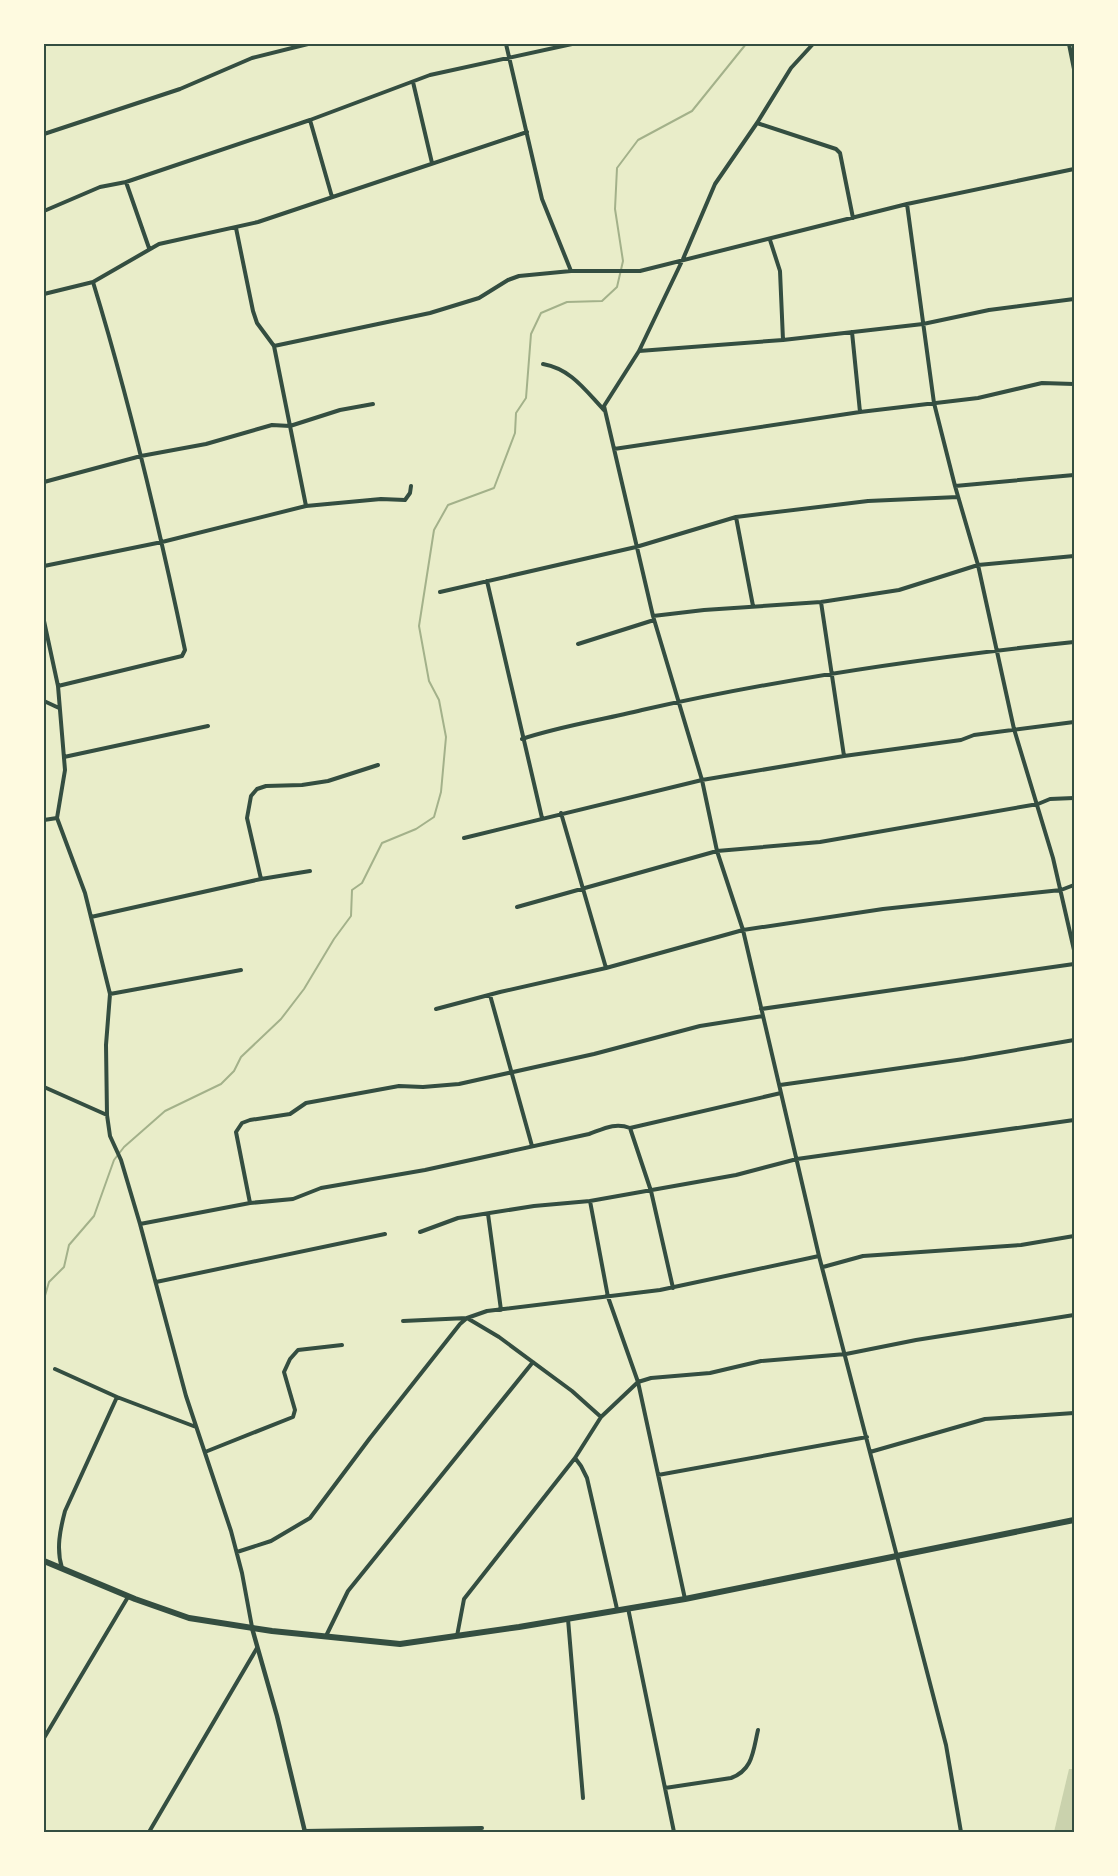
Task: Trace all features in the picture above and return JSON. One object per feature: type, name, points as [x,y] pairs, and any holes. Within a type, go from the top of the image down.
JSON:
[{"type":"highway","points":[[44,1561],[189,1618],[252,1628],[400,1644],[685,1599],[1074,1520]]},
{"type":"street","points":[[44,134],[180,89],[252,58],[308,44]]},
{"type":"street","points":[[506,44],[542,199],[571,271]]},
{"type":"street","points":[[44,211],[100,188],[126,182],[310,120],[430,75],[572,44]]},
{"type":"street","points":[[813,44],[791,68],[713,187],[639,351],[605,402],[605,411],[653,618],[702,780],[717,851],[742,930],[762,1009],[819,1256],[946,1745],[961,1833]]},
{"type":"street","points":[[1069,44],[1074,69]]},
{"type":"street","points":[[413,82],[432,164]]},
{"type":"street","points":[[310,120],[332,197]]},
{"type":"street","points":[[757,123],[836,149],[840,153],[853,218]]},
{"type":"street","points":[[44,294],[93,282],[159,244],[236,228],[527,132]]},
{"type":"street","points":[[274,346],[430,313],[479,298],[519,276],[571,271],[632,272],[770,240],[906,204],[1074,169]]},
{"type":"street","points":[[126,182],[149,248]]},
{"type":"street","points":[[906,204],[934,403],[978,565],[1014,729],[1038,804],[1074,950]]},
{"type":"street","points":[[236,228],[256,323],[274,346],[306,506]]},
{"type":"street","points":[[770,240],[780,271],[783,340]]},
{"type":"street","points":[[58,686],[182,656],[185,650],[162,542],[120,369],[93,282]]},
{"type":"street","points":[[639,351],[783,340],[923,324],[989,310],[1074,299]]},
{"type":"street","points":[[852,332],[860,412]]},
{"type":"street","points":[[543,364],[557,366],[569,374],[605,411]]},
{"type":"street","points":[[614,449],[860,412],[978,398],[1042,383],[1074,384]]},
{"type":"street","points":[[44,482],[141,456],[195,446],[272,425],[290,426],[340,410],[373,404]]},
{"type":"street","points":[[955,486],[1074,475]]},
{"type":"street","points":[[44,566],[162,542],[306,506],[381,499],[405,500],[410,493],[411,486]]},
{"type":"street","points":[[440,592],[636,547],[736,517],[868,501],[958,497]]},
{"type":"street","points":[[736,517],[753,606]]},
{"type":"street","points":[[578,644],[653,618],[753,606],[821,602],[899,590],[978,565],[1074,556]]},
{"type":"street","points":[[487,581],[542,818]]},
{"type":"street","points":[[821,602],[844,756]]},
{"type":"street","points":[[44,621],[58,686],[60,708],[63,780],[57,818],[85,893],[110,994],[106,1045],[107,1115],[110,1136],[121,1160],[186,1396],[237,1552],[252,1628],[277,1716],[305,1832],[482,1828]]},
{"type":"street","points":[[522,739],[679,702],[831,674],[997,650],[1074,642]]},
{"type":"street","points":[[44,701],[60,708]]},
{"type":"street","points":[[464,838],[702,780],[844,756],[961,740],[970,736],[1014,729],[1074,722]]},
{"type":"street","points":[[63,757],[208,726]]},
{"type":"street","points":[[261,879],[247,818],[251,796],[257,789],[266,786],[302,785],[328,781],[378,765]]},
{"type":"street","points":[[517,906],[717,851],[820,842],[1038,804],[1050,799],[1074,798]]},
{"type":"street","points":[[561,813],[606,968]]},
{"type":"street","points":[[44,820],[57,818]]},
{"type":"street","points":[[91,917],[261,879],[310,871]]},
{"type":"street","points":[[436,1009],[606,968],[742,930],[883,909],[1061,890],[1074,885]]},
{"type":"street","points":[[762,1009],[1074,963]]},
{"type":"street","points":[[110,994],[240,970]]},
{"type":"street","points":[[490,995],[532,1146]]},
{"type":"street","points":[[250,1203],[236,1132],[242,1123],[250,1120],[290,1114],[306,1104],[399,1086],[459,1084],[594,1054],[700,1026],[763,1016]]},
{"type":"street","points":[[780,1085],[964,1059],[1074,1040]]},
{"type":"street","points":[[44,1087],[107,1115]]},
{"type":"street","points":[[140,1224],[250,1203],[293,1199],[321,1188],[425,1170],[589,1134],[611,1126],[630,1128],[782,1093]]},
{"type":"street","points":[[420,1232],[458,1218],[534,1206],[591,1201],[736,1175],[797,1160],[1074,1120]]},
{"type":"street","points":[[630,1128],[651,1191],[673,1288]]},
{"type":"street","points":[[591,1201],[609,1297],[638,1382],[685,1599]]},
{"type":"street","points":[[488,1214],[501,1310]]},
{"type":"street","points":[[156,1282],[385,1234]]},
{"type":"street","points":[[823,1267],[863,1256],[1021,1245],[1074,1236]]},
{"type":"street","points":[[403,1321],[467,1318],[487,1311],[673,1288],[819,1256]]},
{"type":"street","points":[[457,1636],[464,1599],[575,1458],[601,1417],[638,1382],[651,1378],[710,1373],[751,1362],[846,1354],[916,1340],[1074,1315]]},
{"type":"street","points":[[467,1318],[499,1337],[533,1362],[601,1417]]},
{"type":"street","points":[[237,1552],[272,1541],[314,1513],[432,1358],[467,1318]]},
{"type":"street","points":[[205,1452],[293,1417],[295,1410],[284,1372],[293,1354],[298,1350],[342,1346]]},
{"type":"street","points":[[326,1637],[348,1591],[533,1362]]},
{"type":"street","points":[[55,1369],[117,1397],[197,1428]]},
{"type":"street","points":[[63,1569],[58,1550],[64,1511],[117,1397]]},
{"type":"street","points":[[870,1452],[985,1419],[1074,1413]]},
{"type":"street","points":[[658,1475],[867,1437]]},
{"type":"street","points":[[575,1458],[586,1478],[617,1609]]},
{"type":"street","points":[[44,1738],[129,1596]]},
{"type":"street","points":[[628,1607],[674,1833]]},
{"type":"street","points":[[568,1618],[583,1798]]},
{"type":"street","points":[[149,1833],[258,1648]]},
{"type":"street","points":[[665,1788],[731,1778],[741,1774],[750,1762],[758,1730]]},
{"type":"green space","points":[[1069,1769],[1074,1769],[1074,1832],[1054,1832]]},
{"type":"waterway","points":[[44,1299],[49,1282],[64,1267],[69,1245],[94,1216],[114,1160],[124,1147],[165,1111],[221,1084],[234,1071],[241,1057],[281,1019],[304,989],[334,939],[351,916],[352,890],[362,883],[382,843],[416,829],[434,817],[441,792],[446,737],[439,700],[429,681],[419,626],[434,530],[448,505],[494,488],[515,433],[516,413],[526,398],[531,334],[541,313],[567,302],[602,301],[617,287],[623,261],[615,209],[617,168],[638,140],[692,111],[746,44]]}]
